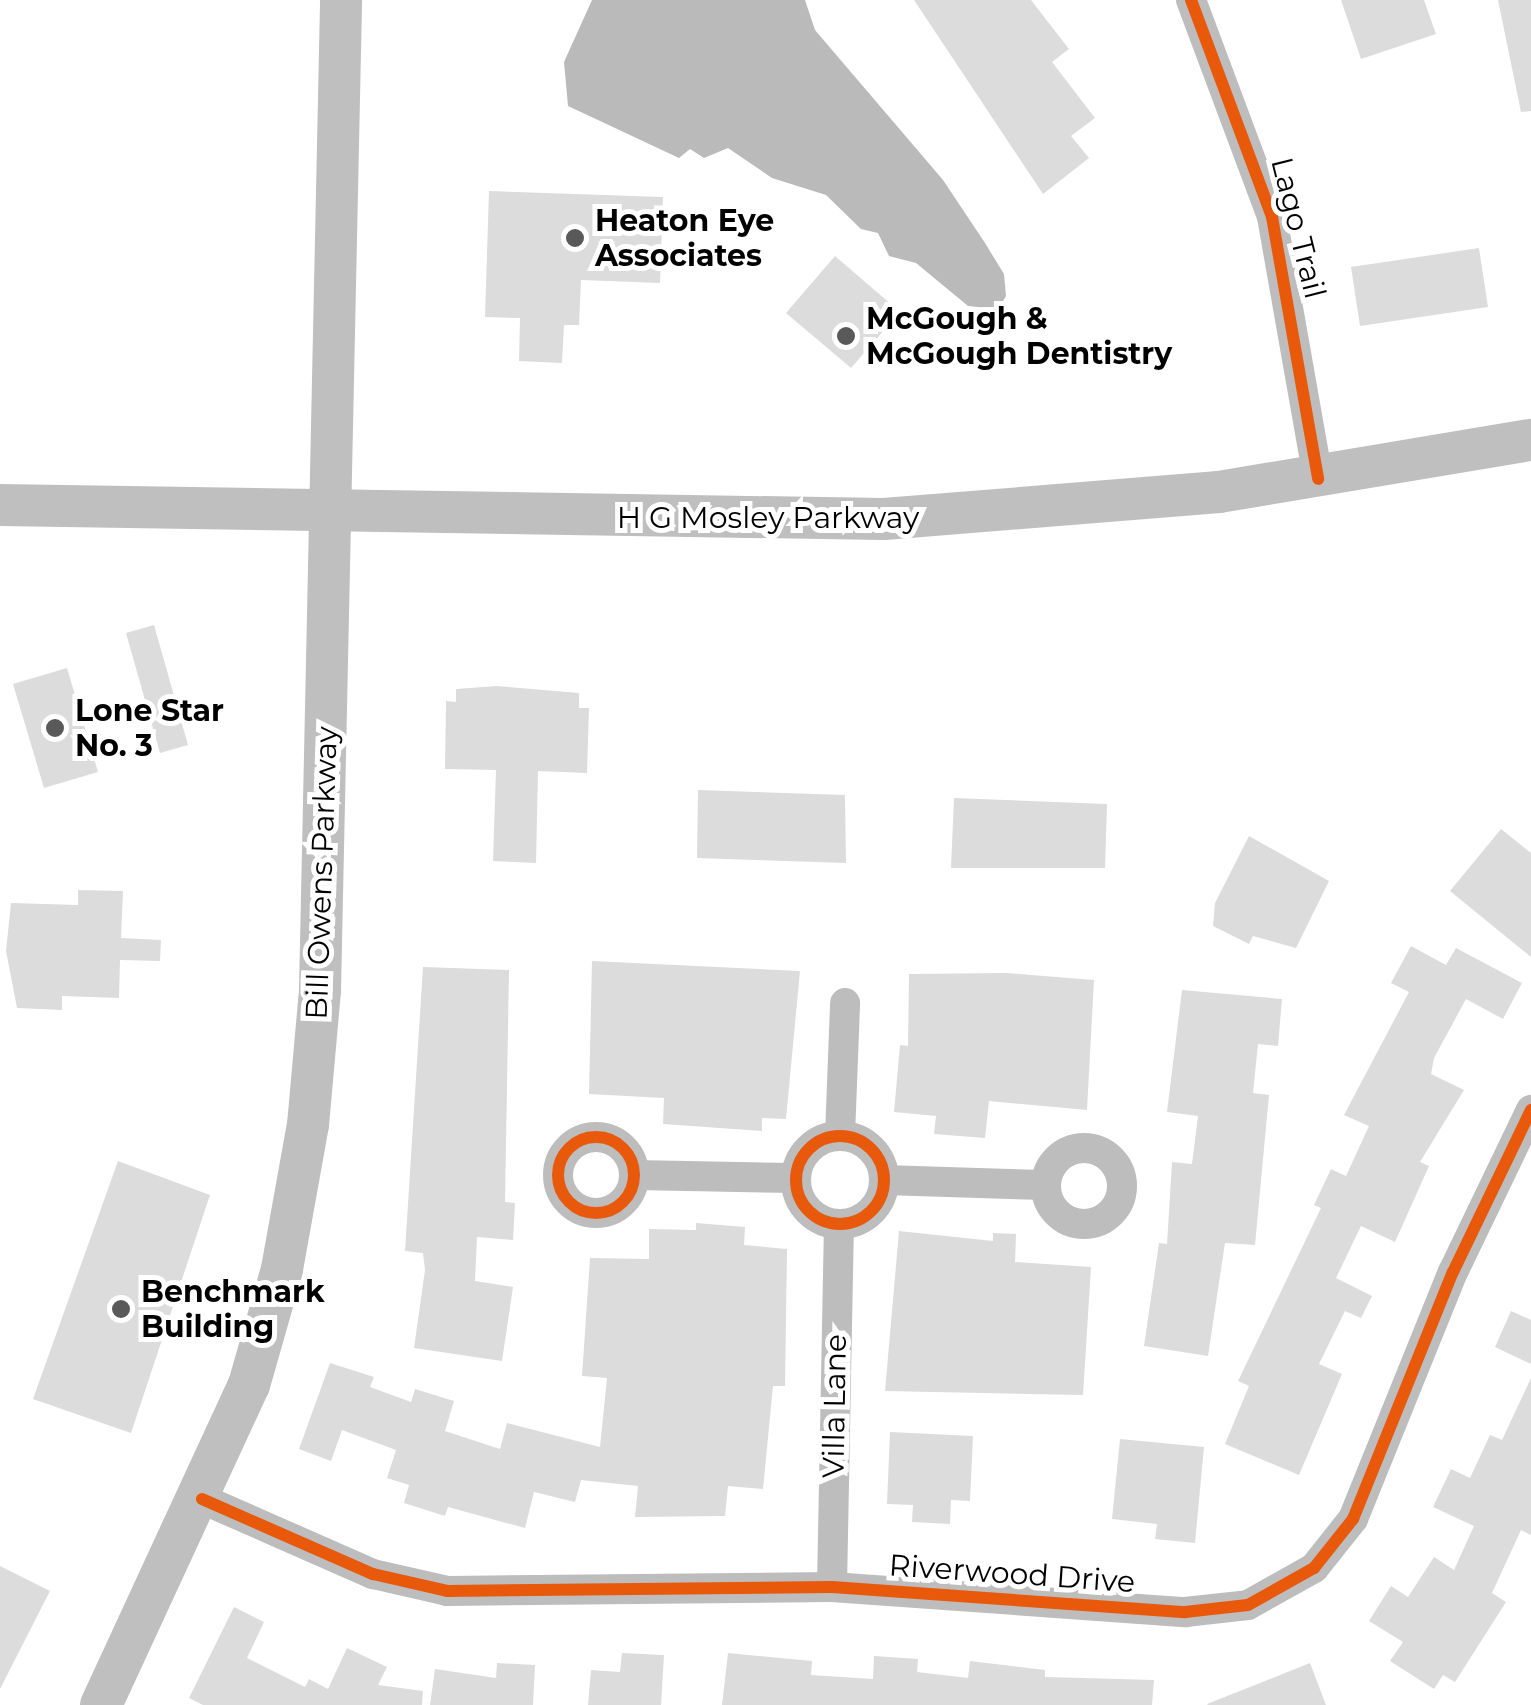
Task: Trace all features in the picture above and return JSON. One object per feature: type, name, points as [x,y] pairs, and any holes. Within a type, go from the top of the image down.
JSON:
[{"type":"main road","name":"Bill Owens Parkway","points":[[101,1705],[202,1499],[267,1326],[308,1125],[320,990],[341,0]]},
{"type":"main road","name":"H G Mosley Parkway","points":[[0,505],[884,520],[1125,504],[1318,479],[1531,440]]},
{"type":"street","name":"Lago Trail","points":[[1192,0],[1272,217],[1318,479]]},
{"type":"street","points":[[840,1136],[845,1003]]},
{"type":"street","name":"Riverwood Drive","points":[[202,1499],[336,1560],[427,1589],[832,1586],[1186,1612],[1248,1605],[1289,1587],[1354,1520],[1452,1272],[1531,1110]]},
{"type":"street","points":[[840,1136],[876,1155],[884,1180],[876,1207],[838,1225],[802,1205],[795,1178],[815,1143],[840,1136]]},
{"type":"street","points":[[635,1175],[795,1178]]},
{"type":"street","points":[[884,1180],[1046,1185]]},
{"type":"street","name":"Villa Lane","points":[[832,1586],[838,1225]]},
{"type":"shaded area","points":[[592,0],[805,0],[815,30],[943,180],[985,243],[1004,274],[1006,296],[998,309],[968,306],[916,263],[889,256],[878,233],[861,229],[826,195],[772,178],[728,148],[704,158],[690,149],[679,158],[568,106],[564,62]]},
{"type":"building","points":[[914,0],[1031,0],[1069,49],[1052,62],[1095,118],[1071,136],[1089,158],[1043,194]]},
{"type":"building","points":[[1341,0],[1424,0],[1436,34],[1361,59]]},
{"type":"building","points":[[1498,0],[1531,0],[1531,111],[1521,112]]},
{"type":"building","name":"Heaton Eye Associates","points":[[489,191],[663,197],[660,283],[581,280],[579,325],[564,325],[562,363],[519,361],[520,318],[485,317]]},
{"type":"building","points":[[1479,248],[1488,307],[1360,326],[1351,267]]},
{"type":"building","name":"McGough & McGough Dentistry","points":[[835,256],[900,312],[851,368],[786,313]]},
{"type":"building","points":[[154,625],[188,745],[160,753],[126,633]]},
{"type":"building","name":"Lone Star No. 3","points":[[67,668],[98,772],[44,788],[13,684]]},
{"type":"building","points":[[497,686],[579,693],[579,708],[589,708],[587,773],[538,771],[536,863],[493,861],[496,770],[445,769],[446,701],[456,702],[456,689]]},
{"type":"building","points":[[698,790],[845,795],[846,863],[697,858]]},
{"type":"building","points":[[954,798],[1107,804],[1105,868],[951,868]]},
{"type":"building","points":[[1501,829],[1531,853],[1531,957],[1450,891]]},
{"type":"building","points":[[1249,836],[1329,881],[1296,948],[1253,936],[1249,944],[1213,926],[1215,903]]},
{"type":"building","points":[[78,890],[123,891],[121,938],[161,940],[160,961],[120,960],[119,998],[62,996],[62,1010],[17,1008],[6,951],[11,903],[78,905]]},
{"type":"building","points":[[1411,946],[1446,965],[1456,948],[1522,983],[1503,1019],[1466,999],[1434,1058],[1431,1074],[1464,1090],[1420,1162],[1429,1166],[1395,1242],[1361,1226],[1336,1278],[1372,1296],[1361,1318],[1345,1311],[1319,1364],[1342,1374],[1299,1475],[1225,1444],[1249,1386],[1238,1381],[1321,1208],[1314,1205],[1331,1169],[1346,1176],[1369,1126],[1344,1115],[1409,992],[1391,983]]},
{"type":"building","points":[[592,961],[800,971],[786,1119],[762,1118],[762,1131],[663,1124],[664,1098],[589,1094]]},
{"type":"building","points":[[423,967],[509,970],[505,1202],[515,1203],[513,1240],[477,1237],[475,1281],[513,1287],[502,1361],[414,1348],[425,1270],[423,1253],[405,1251]]},
{"type":"building","points":[[1007,973],[1094,980],[1087,1110],[989,1101],[985,1138],[934,1134],[936,1116],[894,1112],[900,1045],[908,1046],[909,974]]},
{"type":"building","points":[[1182,990],[1282,999],[1278,1046],[1258,1044],[1253,1093],[1269,1095],[1255,1245],[1225,1243],[1208,1356],[1144,1346],[1159,1243],[1167,1244],[1172,1162],[1192,1164],[1198,1116],[1167,1112]]},
{"type":"building","name":"Benchmark Building","points":[[118,1161],[210,1195],[131,1433],[33,1399]]},
{"type":"building","points":[[696,1223],[745,1227],[744,1245],[787,1249],[785,1386],[773,1386],[763,1489],[728,1486],[725,1516],[635,1517],[638,1486],[581,1480],[575,1502],[534,1492],[525,1528],[448,1507],[445,1516],[404,1503],[409,1485],[387,1478],[396,1450],[342,1430],[331,1461],[299,1449],[330,1363],[374,1377],[370,1387],[411,1402],[415,1389],[454,1401],[445,1431],[500,1449],[507,1423],[600,1447],[607,1378],[582,1376],[590,1258],[649,1259],[649,1229],[696,1230]]},
{"type":"building","points":[[899,1231],[993,1241],[993,1233],[1016,1234],[1015,1262],[1091,1267],[1083,1395],[885,1391]]},
{"type":"building","points":[[1511,1311],[1531,1320],[1531,1364],[1495,1347]]},
{"type":"building","points":[[1531,1378],[1531,1535],[1521,1530],[1492,1593],[1506,1602],[1455,1682],[1443,1675],[1434,1689],[1390,1661],[1403,1642],[1369,1621],[1391,1586],[1408,1597],[1434,1557],[1454,1570],[1474,1526],[1433,1507],[1451,1469],[1470,1478],[1490,1435],[1502,1440]]},
{"type":"building","points":[[890,1432],[973,1436],[970,1501],[951,1500],[950,1524],[912,1522],[913,1505],[887,1504]]},
{"type":"building","points":[[1120,1439],[1204,1447],[1195,1543],[1155,1539],[1157,1524],[1112,1519]]},
{"type":"building","points":[[0,1566],[50,1591],[0,1689]]},
{"type":"building","points":[[234,1607],[264,1622],[247,1658],[305,1687],[309,1679],[328,1689],[347,1648],[387,1667],[378,1685],[423,1691],[422,1705],[203,1705],[189,1698]]},
{"type":"building","points":[[622,1653],[664,1655],[661,1705],[588,1705],[591,1670],[620,1672]]},
{"type":"building","points":[[728,1653],[812,1661],[811,1675],[873,1679],[874,1656],[918,1659],[917,1672],[968,1678],[970,1661],[1045,1670],[1045,1677],[1154,1680],[1152,1705],[722,1705]]},
{"type":"building","points":[[497,1663],[535,1665],[533,1705],[430,1705],[435,1669],[496,1678]]},
{"type":"building","points":[[1310,1663],[1326,1705],[1207,1704]]},
{"type":"cycle path","points":[[1191,0],[1272,217],[1318,479]]},
{"type":"cycle path","points":[[202,1499],[373,1574],[447,1591],[832,1587],[1185,1612],[1248,1605],[1314,1568],[1353,1519],[1453,1272],[1531,1110]]},
{"type":"cycle path","points":[[840,1136],[857,1139],[871,1149],[881,1163],[884,1180],[881,1197],[871,1211],[857,1221],[840,1224],[823,1221],[809,1211],[799,1197],[796,1180],[799,1163],[809,1149],[823,1139],[840,1136]]},
{"type":"cycle path","points":[[596,1137],[623,1148],[634,1175],[623,1202],[596,1213],[569,1202],[558,1175],[569,1148],[596,1137]]},
{"type":"place","name":"Heaton Eye Associates","points":[[575,238]]},
{"type":"place","name":"McGough & McGough Dentistry","points":[[846,336]]},
{"type":"place","name":"Lone Star No. 3","points":[[55,728]]},
{"type":"place","name":"Benchmark Building","points":[[121,1309]]}]
